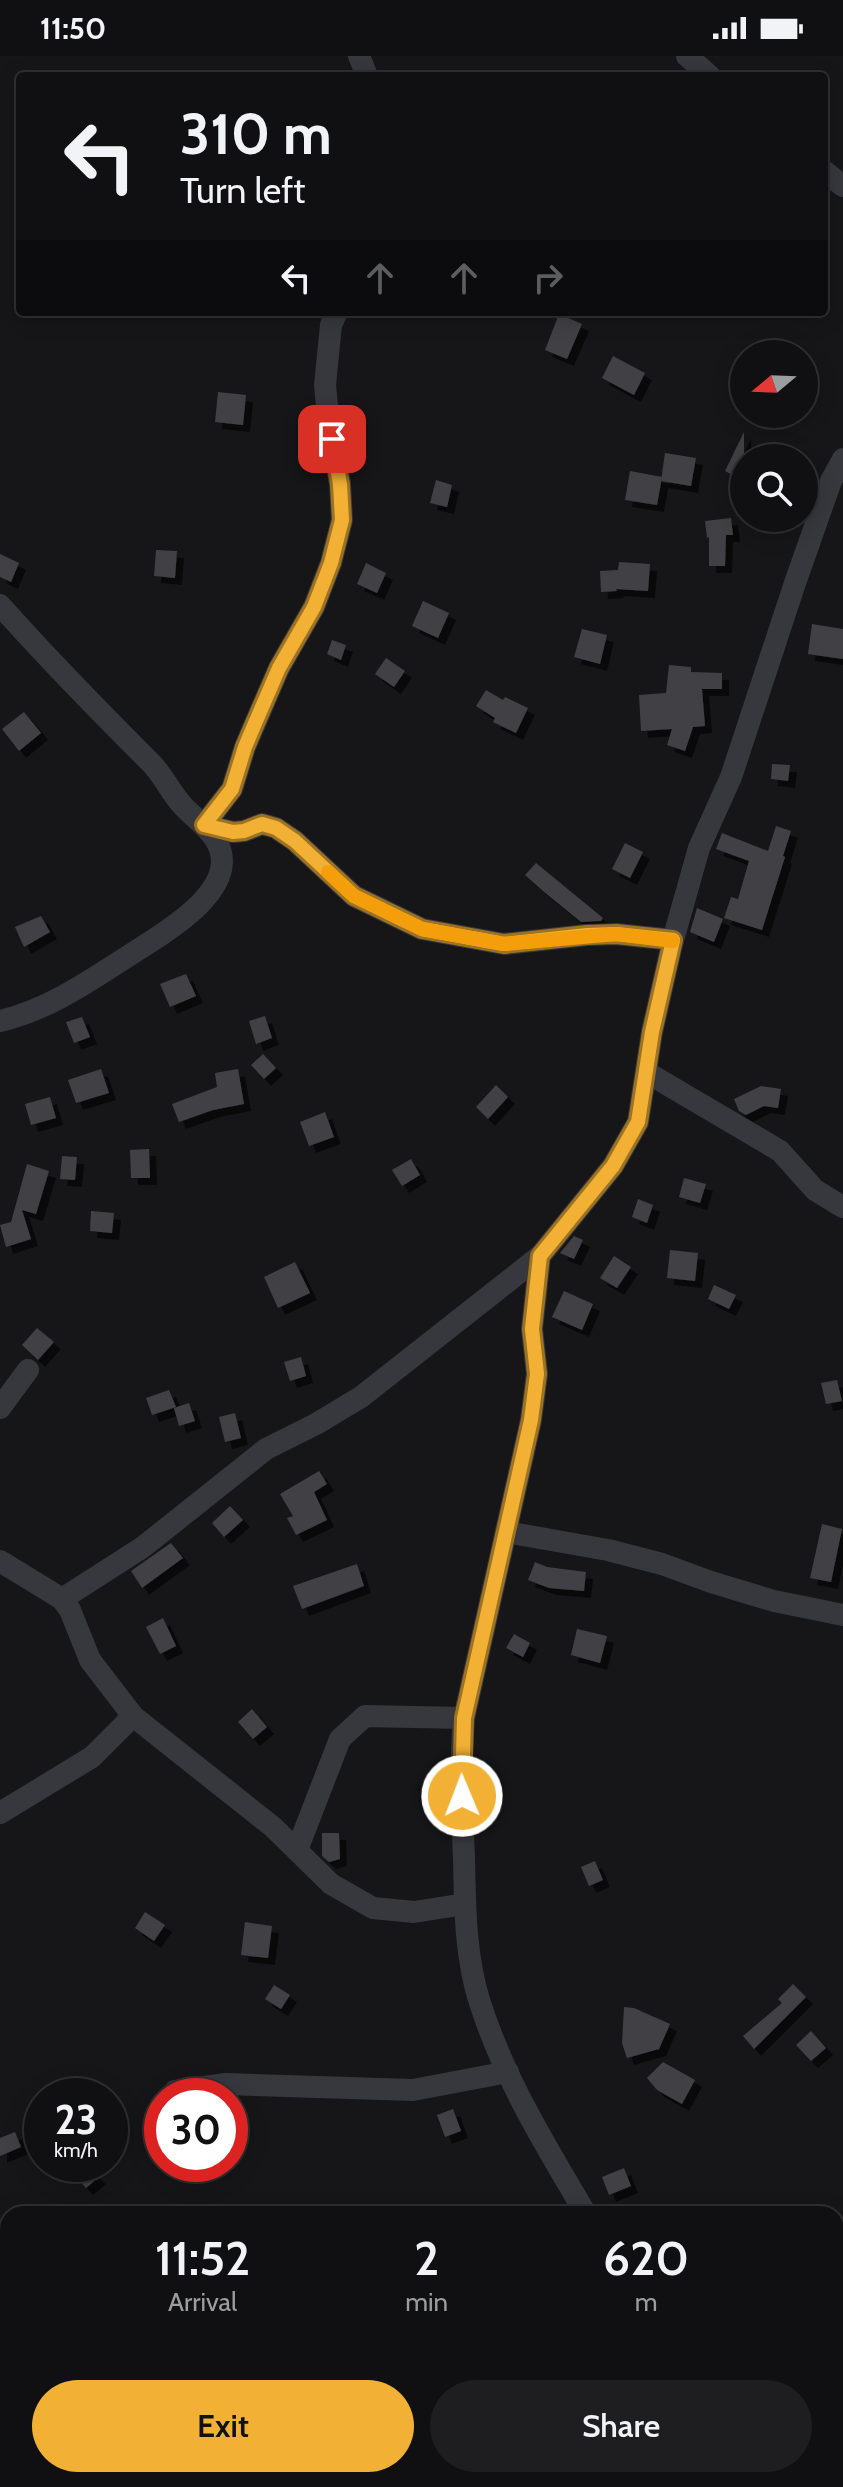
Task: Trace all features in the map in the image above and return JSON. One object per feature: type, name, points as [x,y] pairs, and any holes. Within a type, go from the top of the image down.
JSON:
[{"type":"street","points":[[687,56],[705,72]]},
{"type":"street","points":[[204,825],[232,789],[250,734],[279,668],[314,607],[331,563],[342,520],[340,484],[325,385],[331,325],[335,316]]},
{"type":"street","points":[[62,1599],[143,1547],[266,1449],[361,1397],[540,1256],[619,1155],[638,1122],[673,940],[699,848],[731,777],[795,583],[831,481],[843,459]]},
{"type":"street","points":[[0,605],[128,742],[153,764],[184,807],[204,825],[221,853],[219,879],[210,893],[177,925],[68,994],[0,1021]]},
{"type":"street","points":[[204,825],[233,832],[262,824],[276,828],[295,841],[354,896],[422,929],[504,944],[602,934],[673,940]]},
{"type":"street","points":[[646,1072],[780,1151],[815,1190],[843,1207]]},
{"type":"street","points":[[540,1256],[532,1329],[537,1374],[531,1420],[464,1718],[461,1755],[465,1904],[470,1959],[479,2001],[508,2072],[548,2153],[581,2206]]},
{"type":"street","points":[[0,1408],[28,1370]]},
{"type":"street","points":[[506,1532],[608,1550],[662,1564],[774,1601],[843,1615]]},
{"type":"street","points":[[0,1561],[62,1599],[70,1610],[90,1660],[133,1716],[273,1827],[331,1884],[373,1908],[414,1912],[465,1904]]},
{"type":"street","points":[[0,1813],[92,1757],[133,1716]]},
{"type":"street","points":[[297,1850],[340,1739],[365,1716],[464,1718]]},
{"type":"street","points":[[248,2085],[413,2090],[508,2072]]},
{"type":"building","points":[[558,316],[582,324],[567,359],[545,350]]},
{"type":"building","points":[[613,356],[645,373],[634,395],[602,378]]},
{"type":"building","points":[[218,392],[246,395],[243,425],[215,422]]},
{"type":"building","points":[[665,453],[696,458],[691,486],[661,481]]},
{"type":"building","points":[[630,471],[662,477],[657,505],[625,500]]},
{"type":"building","points":[[436,480],[452,485],[447,507],[430,503]]},
{"type":"building","points":[[730,518],[730,532],[733,535],[726,535],[725,566],[709,566],[709,537],[705,521]]},
{"type":"building","points":[[156,550],[177,551],[175,578],[154,576]]},
{"type":"building","points":[[0,554],[19,563],[11,582],[0,577]]},
{"type":"building","points":[[619,562],[650,564],[648,591],[616,589],[601,592],[600,571],[618,570]]},
{"type":"building","points":[[366,563],[386,573],[377,593],[357,584]]},
{"type":"building","points":[[423,601],[449,613],[438,638],[412,626]]},
{"type":"building","points":[[812,624],[843,629],[843,659],[808,654]]},
{"type":"building","points":[[582,629],[607,635],[600,664],[574,657]]},
{"type":"building","points":[[332,640],[346,645],[341,660],[327,654]]},
{"type":"building","points":[[386,658],[405,671],[394,687],[375,674]]},
{"type":"building","points":[[669,665],[691,667],[691,672],[722,673],[722,689],[702,689],[705,726],[693,727],[685,751],[667,745],[672,729],[641,731],[639,695],[666,693]]},
{"type":"building","points":[[486,690],[503,700],[505,697],[528,708],[516,733],[493,722],[495,718],[476,706]]},
{"type":"building","points":[[24,712],[41,733],[19,751],[2,729]]},
{"type":"building","points":[[772,764],[790,765],[788,781],[771,779]]},
{"type":"building","points":[[776,826],[791,831],[762,930],[724,918],[731,897],[738,899],[749,861],[716,849],[722,833],[768,851]]},
{"type":"building","points":[[625,843],[643,852],[630,878],[612,869]]},
{"type":"building","points":[[536,863],[603,918],[601,921],[581,922],[525,875]]},
{"type":"building","points":[[697,908],[723,919],[714,942],[690,932]]},
{"type":"building","points":[[41,916],[50,932],[24,947],[15,927]]},
{"type":"building","points":[[186,974],[196,996],[170,1007],[160,984]]},
{"type":"building","points":[[265,1016],[272,1038],[256,1044],[249,1021]]},
{"type":"building","points":[[82,1017],[90,1037],[74,1043],[66,1022]]},
{"type":"building","points":[[263,1054],[276,1068],[264,1079],[251,1065]]},
{"type":"building","points":[[101,1069],[109,1093],[76,1103],[68,1080]]},
{"type":"building","points":[[238,1069],[244,1104],[213,1110],[179,1122],[172,1104],[217,1087],[215,1073]]},
{"type":"building","points":[[496,1085],[508,1097],[488,1119],[476,1107]]},
{"type":"building","points":[[761,1086],[781,1089],[778,1108],[764,1106],[746,1115],[739,1111],[734,1099]]},
{"type":"building","points":[[50,1097],[56,1118],[31,1125],[25,1104]]},
{"type":"building","points":[[325,1112],[334,1137],[309,1146],[300,1122]]},
{"type":"building","points":[[149,1149],[150,1178],[131,1178],[130,1150]]},
{"type":"building","points":[[62,1156],[77,1157],[75,1180],[60,1179]]},
{"type":"building","points":[[411,1159],[420,1175],[402,1186],[392,1170]]},
{"type":"building","points":[[27,1164],[49,1171],[36,1214],[22,1210],[31,1239],[6,1247],[0,1225],[11,1222]]},
{"type":"building","points":[[684,1178],[706,1184],[700,1203],[679,1197]]},
{"type":"building","points":[[638,1199],[653,1205],[647,1223],[632,1217]]},
{"type":"building","points":[[91,1211],[114,1213],[112,1233],[90,1231]]},
{"type":"building","points":[[574,1236],[583,1240],[574,1259],[560,1253]]},
{"type":"building","points":[[670,1250],[698,1253],[695,1281],[667,1278]]},
{"type":"building","points":[[614,1256],[631,1267],[617,1288],[600,1278]]},
{"type":"building","points":[[295,1262],[310,1293],[278,1308],[264,1277]]},
{"type":"building","points":[[714,1285],[736,1295],[729,1309],[708,1299]]},
{"type":"building","points":[[564,1291],[593,1304],[582,1330],[552,1317]]},
{"type":"building","points":[[37,1328],[54,1342],[38,1360],[22,1345]]},
{"type":"building","points":[[301,1357],[306,1376],[290,1381],[284,1362]]},
{"type":"building","points":[[837,1380],[842,1401],[826,1404],[821,1383]]},
{"type":"building","points":[[169,1390],[176,1407],[152,1415],[146,1398]]},
{"type":"building","points":[[189,1403],[195,1421],[179,1426],[174,1408]]},
{"type":"building","points":[[235,1413],[241,1438],[225,1442],[219,1417]]},
{"type":"building","points":[[319,1471],[327,1484],[314,1492],[327,1520],[296,1535],[287,1518],[293,1516],[280,1494]]},
{"type":"building","points":[[230,1506],[243,1520],[224,1537],[212,1523]]},
{"type":"building","points":[[822,1524],[842,1529],[831,1582],[810,1578]]},
{"type":"building","points":[[171,1543],[183,1558],[142,1588],[131,1571]]},
{"type":"building","points":[[535,1562],[547,1567],[586,1572],[584,1591],[549,1588],[528,1580]]},
{"type":"building","points":[[357,1564],[364,1586],[302,1609],[293,1586]]},
{"type":"building","points":[[163,1618],[176,1646],[160,1654],[146,1627]]},
{"type":"building","points":[[577,1629],[607,1636],[600,1663],[571,1655]]},
{"type":"building","points":[[514,1634],[530,1643],[523,1657],[506,1648]]},
{"type":"building","points":[[252,1709],[267,1727],[253,1739],[238,1722]]},
{"type":"building","points":[[322,1833],[339,1833],[340,1859],[329,1862],[322,1856]]},
{"type":"building","points":[[595,1861],[603,1880],[589,1886],[581,1867]]},
{"type":"building","points":[[145,1912],[165,1925],[154,1941],[135,1928]]},
{"type":"building","points":[[245,1922],[272,1926],[268,1958],[241,1955]]},
{"type":"building","points":[[793,1984],[806,1997],[754,2049],[743,2036],[782,2003],[778,1999]]},
{"type":"building","points":[[274,1985],[290,1995],[281,2009],[265,1999]]},
{"type":"building","points":[[624,2007],[634,2008],[670,2024],[659,2049],[627,2058],[622,2043]]},
{"type":"building","points":[[811,2031],[826,2048],[811,2061],[796,2045]]},
{"type":"building","points":[[663,2062],[695,2080],[682,2104],[657,2090],[647,2078]]},
{"type":"building","points":[[453,2109],[461,2131],[445,2137],[437,2115]]},
{"type":"building","points":[[15,2132],[21,2147],[0,2156],[0,2138]]},
{"type":"building","points":[[624,2168],[631,2186],[609,2195],[602,2177]]},
{"type":"slow traffic","points":[[328,872],[354,896],[422,929],[504,944],[616,934],[673,941]]},
{"type":"route","points":[[332,439],[340,484],[342,520],[331,563],[314,607],[279,668],[245,747],[232,789],[204,825],[233,832],[262,824],[276,828],[295,841],[354,896],[422,929],[504,944],[616,934],[673,940],[652,1032],[638,1122],[613,1166],[540,1256],[532,1329],[537,1374],[531,1420],[464,1718],[462,1796]]}]
